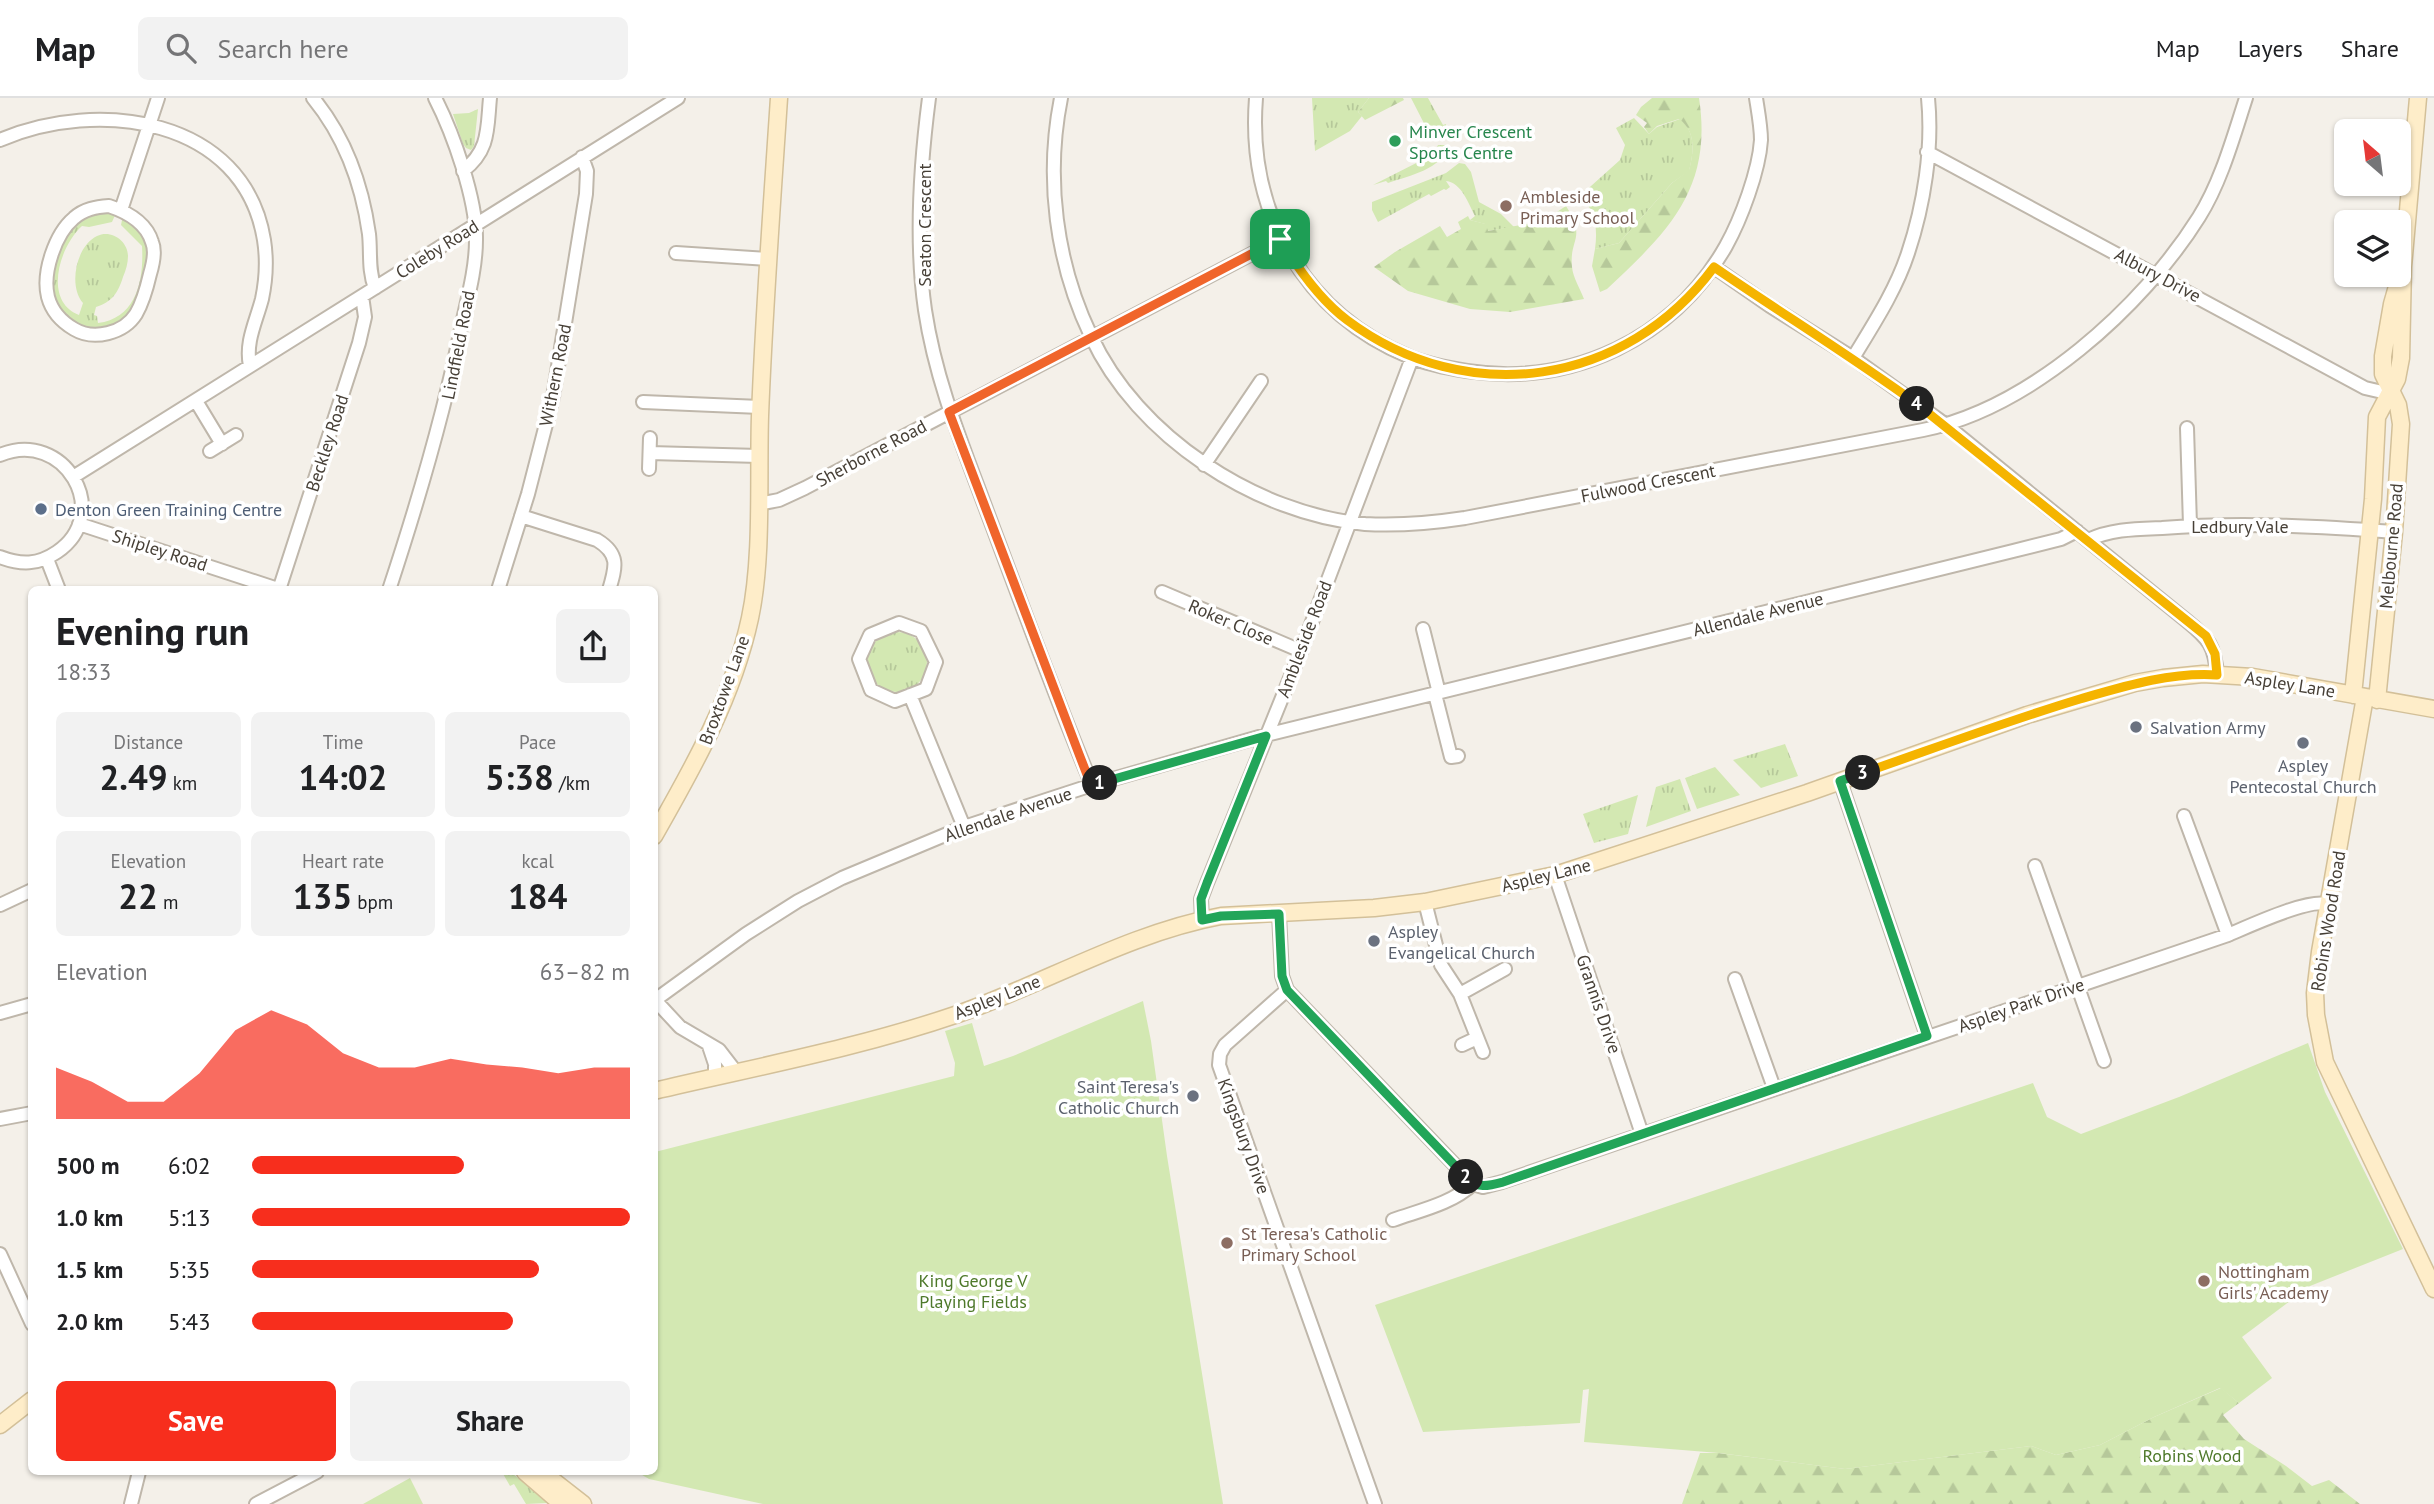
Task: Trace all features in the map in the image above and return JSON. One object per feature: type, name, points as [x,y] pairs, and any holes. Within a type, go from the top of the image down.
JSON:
[{"type":"main road","name":"Broxtowe Lane","points":[[658,828],[714,725],[740,655],[752,605],[760,407],[779,98]]},
{"type":"main road","name":"Melbourne Road","points":[[2365,698],[2369,530],[2377,418],[2397,379],[2402,358],[2403,267],[2418,98]]},
{"type":"main road","name":"Melbourne Road","points":[[2365,698],[2394,532],[2401,424],[2398,405],[2390,394]]},
{"type":"main road","name":"Aspley Lane","points":[[658,1090],[810,1056],[956,1014],[1125,945],[1202,920],[1221,916],[1374,908],[1424,902],[1555,875],[1840,781],[2027,715],[2135,683],[2187,675],[2253,677],[2434,709]]},
{"type":"main road","name":"Robins Wood Road","points":[[2365,698],[2315,993],[2318,1036],[2325,1062],[2434,1289]]},
{"type":"main road","points":[[2,1423],[28,1403]]},
{"type":"main road","points":[[2,1423],[28,1412]]},
{"type":"main road","points":[[528,1475],[562,1504]]},
{"type":"main road","points":[[546,1475],[583,1504]]},
{"type":"street","points":[[313,98],[344,149],[359,184],[375,288]]},
{"type":"street","name":"Lindfield Road","points":[[389,586],[444,411],[476,240],[454,139],[435,98]]},
{"type":"street","points":[[463,171],[482,151],[486,142],[490,98]]},
{"type":"street","name":"Coleby Road","points":[[74,477],[678,98]]},
{"type":"street","name":"Seaton Crescent","points":[[929,98],[920,206],[920,257],[937,374],[1091,785]]},
{"type":"street","name":"Fulwood Crescent","points":[[1061,98],[1054,167],[1058,226],[1067,274],[1091,339],[1110,369],[1143,411],[1177,444],[1204,465],[1265,498],[1350,522],[1401,525],[1465,518],[1946,425],[1998,403],[2035,383],[2096,337],[2157,273],[2200,216],[2230,146],[2246,98]]},
{"type":"street","points":[[1256,98],[1255,154],[1262,185],[1280,239],[1310,283],[1346,320],[1382,344],[1412,358],[1454,369],[1507,375],[1594,360],[1625,345],[1675,312],[1697,290],[1714,267],[1742,213],[1761,141],[1756,98]]},
{"type":"street","points":[[1853,358],[1883,307],[1908,254],[1924,180],[1928,98]]},
{"type":"street","points":[[121,210],[158,107],[138,105]]},
{"type":"street","points":[[0,140],[46,113]]},
{"type":"street","points":[[180,122],[210,142],[235,169],[248,189],[262,228],[265,273],[262,297],[248,348],[250,366]]},
{"type":"street","name":"Albury Drive","points":[[1927,152],[2157,273],[2365,388],[2390,394]]},
{"type":"street","name":"Withern Road","points":[[499,586],[544,434],[560,359],[586,194],[587,171],[582,157]]},
{"type":"street","points":[[100,206],[121,210],[143,226],[153,243],[152,266],[141,305],[135,316],[116,330],[99,335],[78,331],[59,318],[52,307],[47,285],[52,258],[67,225],[81,213],[100,206]]},
{"type":"street","name":"Sherborne Road","points":[[758,504],[779,500],[805,488],[1280,239]]},
{"type":"street","points":[[676,253],[768,259]]},
{"type":"street","points":[[1714,267],[1853,358],[1946,425],[2077,531],[2206,636],[2215,654],[2217,675]]},
{"type":"street","name":"Beckley Road","points":[[280,586],[359,343],[365,317],[362,296]]},
{"type":"street","name":"Ambleside Road","points":[[1202,920],[1201,899],[1301,651],[1412,358]]},
{"type":"street","points":[[1204,465],[1261,382]]},
{"type":"street","points":[[196,401],[222,444]]},
{"type":"street","points":[[643,402],[760,407]]},
{"type":"street","points":[[2187,428],[2190,526]]},
{"type":"street","points":[[210,451],[236,435]]},
{"type":"street","points":[[649,469],[650,438]]},
{"type":"street","points":[[0,557],[16,563],[34,563],[47,559],[66,546],[79,524],[82,508],[74,477],[58,460],[42,452],[23,449],[1,451]]},
{"type":"street","points":[[650,453],[759,456]]},
{"type":"street","points":[[521,516],[597,540],[606,546],[615,560],[610,586]]},
{"type":"street","name":"Shipley Road","points":[[79,524],[267,586]]},
{"type":"street","name":"Ledbury Vale","points":[[2088,540],[2111,531],[2190,526],[2297,525],[2394,532]]},
{"type":"street","name":"Allendale Avenue","points":[[658,998],[746,934],[798,901],[842,878],[964,827],[1091,785],[1266,736],[2061,539],[2077,531]]},
{"type":"street","points":[[47,559],[57,586]]},
{"type":"street","name":"Roker Close","points":[[1162,592],[1301,651]]},
{"type":"street","points":[[899,623],[921,631],[936,662],[928,686],[910,695],[895,701],[874,693],[859,659],[870,635],[899,623]]},
{"type":"street","points":[[1423,629],[1451,757],[1458,755]]},
{"type":"street","points":[[910,695],[964,827]]},
{"type":"street","points":[[1840,781],[1927,1036]]},
{"type":"street","points":[[2184,816],[2228,934]]},
{"type":"street","points":[[2035,866],[2104,1061]]},
{"type":"street","name":"Grannis Drive","points":[[1555,875],[1642,1134]]},
{"type":"street","points":[[0,905],[28,892]]},
{"type":"street","name":"Aspley Park Drive","points":[[1473,1184],[1483,1186],[1503,1182],[2309,904],[2324,901],[2329,905]]},
{"type":"street","points":[[1424,902],[1441,965],[1460,994],[1483,1052]]},
{"type":"street","points":[[1279,914],[1282,976],[1287,990],[1473,1184],[1461,1195],[1450,1200],[1393,1220]]},
{"type":"street","points":[[1460,994],[1506,969]]},
{"type":"street","points":[[1735,979],[1774,1088]]},
{"type":"street","name":"Kingsbury Drive","points":[[1287,990],[1225,1045],[1220,1054],[1219,1065],[1375,1504]]},
{"type":"street","points":[[658,1003],[680,1027],[719,1051],[736,1072]]},
{"type":"street","points":[[0,1013],[28,1005]]},
{"type":"street","points":[[1462,1045],[1476,1038]]},
{"type":"street","points":[[709,1046],[715,1076]]},
{"type":"street","points":[[0,1119],[28,1114]]},
{"type":"street","points":[[0,1254],[28,1315]]},
{"type":"street","points":[[131,1504],[138,1475]]},
{"type":"street","points":[[256,1504],[311,1475]]},
{"type":"green space","points":[[1312,98],[1369,98],[1358,112],[1362,116],[1350,131],[1315,151]]},
{"type":"green space","points":[[1369,98],[1404,100],[1365,120],[1358,112]]},
{"type":"green space","points":[[1411,98],[1428,98],[1443,125],[1446,124],[1447,140],[1438,140],[1430,135]]},
{"type":"green space","points":[[1652,98],[1699,98],[1702,130],[1699,158],[1692,183],[1667,228],[1629,268],[1607,289],[1600,292],[1592,266],[1595,249],[1619,243],[1672,183],[1689,170],[1692,142],[1685,124],[1679,119],[1657,126],[1649,134],[1644,127],[1647,123],[1636,115]]},
{"type":"green space","points":[[478,109],[474,146],[471,150],[463,144],[453,114],[469,113]]},
{"type":"green space","points":[[1634,118],[1649,134],[1657,127],[1680,119],[1691,136],[1692,157],[1689,171],[1672,183],[1619,243],[1595,249],[1594,220],[1581,195],[1620,160],[1625,145],[1616,128]]},
{"type":"green space","points":[[1438,145],[1450,145],[1432,166],[1388,183],[1386,181],[1373,185],[1434,154]]},
{"type":"green space","points":[[1459,163],[1465,164],[1471,172],[1479,202],[1501,214],[1514,227],[1487,231],[1485,224],[1470,220],[1475,216],[1464,194],[1456,185],[1446,181],[1450,187],[1446,190],[1431,196],[1429,194],[1378,222],[1372,210],[1372,202],[1446,173]]},
{"type":"green space","points":[[1566,206],[1576,232],[1573,271],[1584,299],[1510,312],[1470,309],[1408,291],[1374,267],[1440,226],[1447,237],[1461,229],[1458,222],[1468,216],[1470,220],[1486,224],[1488,231],[1543,221]]},
{"type":"green space","points":[[94,211],[116,213],[112,222],[82,226],[67,247],[58,273],[58,286],[61,298],[68,308],[79,315],[83,303],[76,287],[76,267],[84,248],[102,234],[113,235],[122,241],[128,261],[116,292],[110,300],[96,307],[94,315],[97,316],[98,323],[111,320],[122,314],[130,305],[139,284],[142,246],[121,225],[123,215],[148,242],[149,262],[137,305],[124,320],[109,328],[93,331],[72,323],[57,307],[51,285],[58,252],[73,223]]},
{"type":"green space","points":[[891,632],[903,632],[922,645],[927,662],[925,674],[914,687],[903,692],[891,692],[872,679],[867,668],[867,656],[880,637]]},
{"type":"green space","points":[[1785,744],[1798,776],[1761,788],[1733,760]]},
{"type":"green space","points":[[1715,767],[1740,795],[1697,809],[1685,778]]},
{"type":"green space","points":[[1680,779],[1691,811],[1646,827],[1656,787]]},
{"type":"green space","points":[[1638,795],[1628,834],[1594,843],[1583,814]]},
{"type":"green space","name":"King George V Playing Fields","points":[[1143,1001],[1223,1504],[763,1504],[649,1479],[642,1475],[658,1475],[658,1151],[954,1076],[955,1063],[945,1031],[972,1023],[984,1066]]},
{"type":"green space","points":[[2308,1043],[2325,1092],[2403,1249],[2310,1286],[2242,1337],[2272,1378],[2239,1403],[2220,1388],[2154,1417],[2100,1445],[2056,1455],[2031,1446],[1845,1469],[1719,1453],[1584,1442],[1589,1389],[1583,1390],[1580,1423],[1423,1432],[1375,1305],[2033,1083],[2047,1117],[2081,1134],[2179,1097]]},
{"type":"green space","name":"Robins Wood","points":[[2221,1388],[2239,1403],[2223,1415],[2244,1439],[2312,1486],[2329,1480],[2360,1504],[1682,1504],[1700,1453],[1845,1469],[2031,1446],[2056,1455],[2100,1445],[2154,1417]]},
{"type":"green space","points":[[504,1475],[514,1475],[547,1503],[526,1504],[514,1484],[510,1486]]},
{"type":"green space","points":[[410,1478],[423,1504],[363,1504]]},
{"type":"place","name":"Minver Crescent Sports Centre","points":[[1395,141]]},
{"type":"place","name":"Ambleside Primary School","points":[[1506,206]]},
{"type":"place","name":"Denton Green Training Centre","points":[[41,509]]},
{"type":"place","name":"Salvation Army","points":[[2136,727]]},
{"type":"place","name":"Aspley Pentecostal Church","points":[[2303,743]]},
{"type":"place","name":"Aspley Evangelical Church","points":[[1374,941]]},
{"type":"place","name":"Saint Teresa's Catholic Church","points":[[1193,1096]]},
{"type":"place","name":"St Teresa's Catholic Primary School","points":[[1227,1243]]},
{"type":"place","name":"Nottingham Girls' Academy","points":[[2204,1281]]},
{"type":"route","points":[[1280,239],[1296,265],[1326,301],[1346,320],[1382,344],[1412,358],[1454,369],[1507,375],[1562,368],[1594,360],[1625,345],[1675,312],[1697,290],[1714,267],[1853,358],[1946,425],[2088,540],[2206,636],[2215,654],[2217,675],[2187,675],[2135,683],[2027,715],[1840,781],[1927,1036],[1503,1182],[1483,1186],[1473,1184],[1287,990],[1282,976],[1279,914],[1221,916],[1202,920],[1201,899],[1266,736],[1091,785],[949,412],[1280,239]]}]
